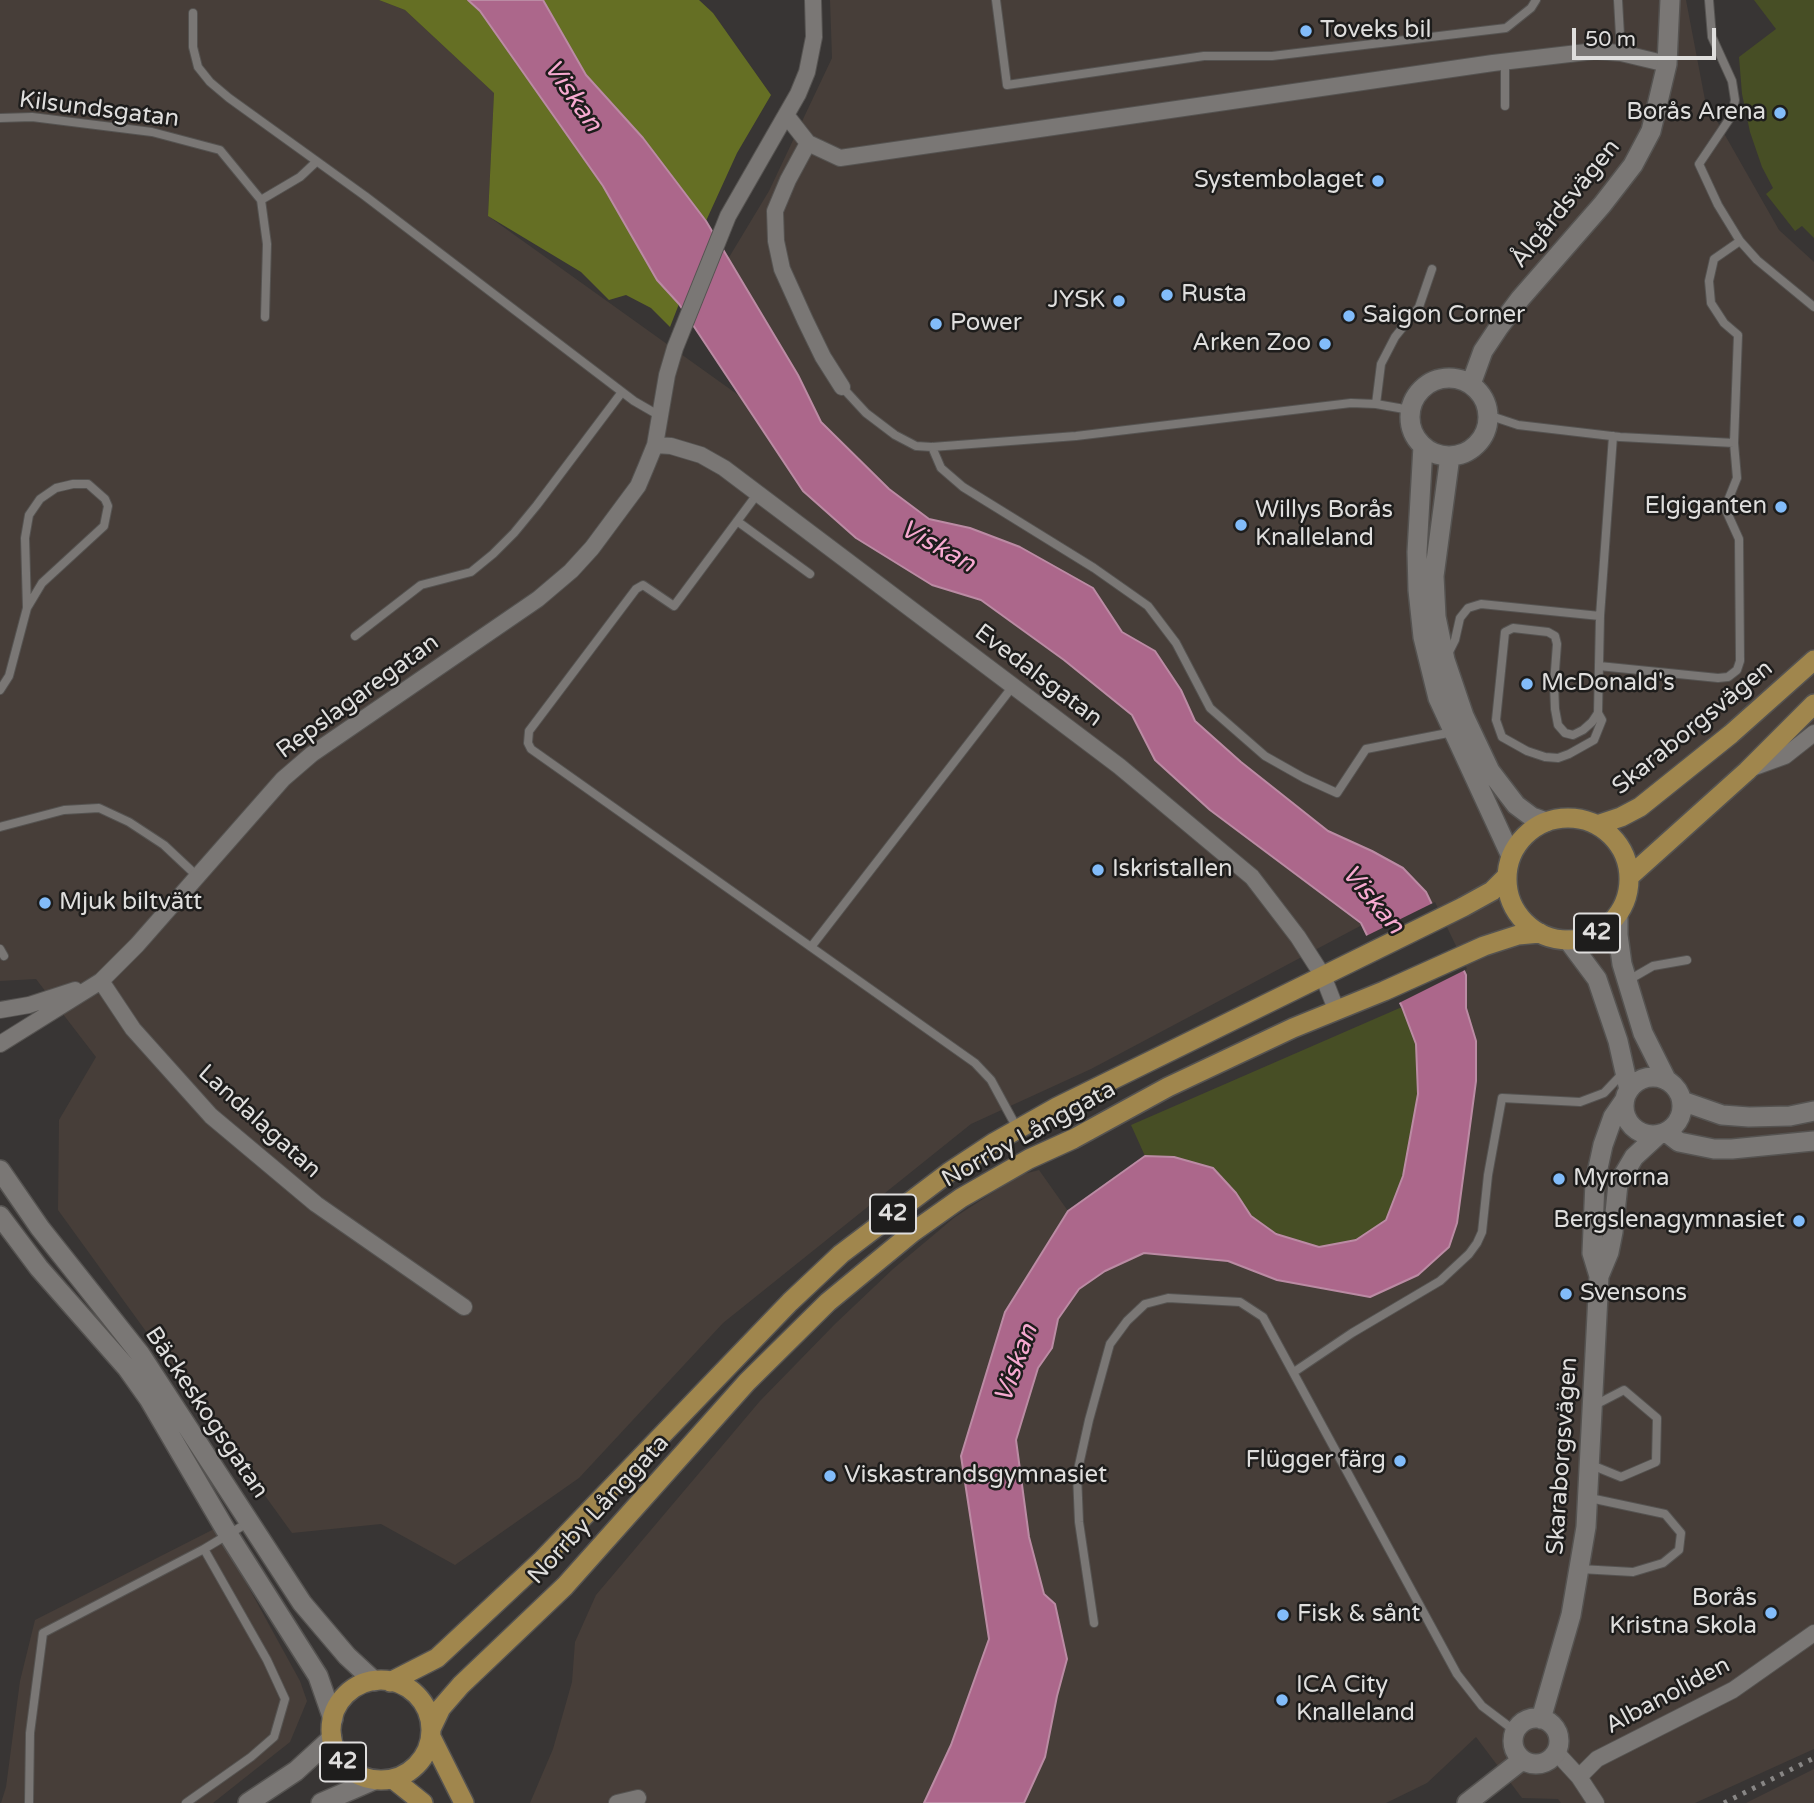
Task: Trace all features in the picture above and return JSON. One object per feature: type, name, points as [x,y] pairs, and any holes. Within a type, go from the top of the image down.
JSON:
[{"type":"main road","name":"Skaraborgsvägen","points":[[1597,825],[1640,807],[1731,734],[1814,660]]},
{"type":"main road","points":[[1629,877],[1747,771],[1814,704]]},
{"type":"main road","points":[[1506,877],[1511,856],[1528,833],[1546,821],[1568,817],[1583,819],[1610,834],[1627,861],[1629,877]]},
{"type":"main road","name":"Norrby Långgata","points":[[382,1682],[438,1658],[510,1590],[755,1337],[841,1254],[948,1173],[1057,1107],[1463,906],[1492,891],[1506,877]]},
{"type":"main road","name":"42","points":[[1506,877],[1508,891],[1524,921],[1540,933],[1554,939],[1568,940],[1582,939],[1608,926],[1626,901],[1629,877]]},
{"type":"main road","name":"Norrby Långgata","points":[[431,1733],[441,1708],[461,1685],[610,1539],[766,1363],[828,1302],[913,1232],[961,1198],[1029,1159],[1073,1139],[1168,1087],[1336,1009],[1384,991],[1484,946],[1518,935],[1540,933]]},
{"type":"main road","points":[[382,1682],[409,1689],[420,1699],[428,1713],[431,1733],[464,1803]]},
{"type":"main road","name":"42","points":[[382,1682],[351,1691],[340,1703],[333,1728],[338,1754],[348,1767],[362,1776],[383,1779],[423,1803]]},
{"type":"main road","name":"42","points":[[383,1779],[415,1767],[425,1754],[431,1733]]},
{"type":"street","name":"Repslagaregatan","points":[[0,1044],[101,981],[137,945],[283,779],[312,754],[538,599],[592,548],[638,486],[655,445],[667,375],[675,348],[728,216],[799,94],[807,72],[814,37],[813,0]]},
{"type":"street","name":"Ålgårdsvägen","points":[[1471,384],[1483,351],[1499,327],[1602,205],[1633,165],[1651,131],[1667,64],[1671,0]]},
{"type":"street","points":[[786,115],[808,143],[840,159],[1595,51],[1621,52],[1667,64]]},
{"type":"street","points":[[808,143],[775,211],[776,240],[782,269],[823,357],[842,387]]},
{"type":"street","points":[[1446,377],[1471,384],[1480,392],[1486,403],[1487,428],[1482,439],[1462,454],[1450,456],[1436,454],[1423,446],[1410,424],[1410,410],[1414,398],[1433,380],[1446,377]]},
{"type":"street","name":"Evedalsgatan","points":[[655,445],[671,446],[701,455],[724,468],[1119,766],[1251,877],[1298,936],[1323,976],[1336,1009]]},
{"type":"street","points":[[1423,446],[1417,552],[1423,637],[1438,698],[1511,856]]},
{"type":"street","points":[[1450,456],[1434,576],[1436,617],[1445,660],[1464,716],[1490,771],[1516,805],[1532,817],[1546,821]]},
{"type":"street","points":[[1747,771],[1786,756],[1814,733]]},
{"type":"street","points":[[1618,915],[1622,964],[1643,1033],[1666,1079],[1679,1090],[1682,1101],[1680,1119],[1662,1133]]},
{"type":"street","points":[[1568,940],[1597,979],[1618,1041],[1626,1087],[1625,1113],[1631,1124],[1647,1134],[1662,1133],[1679,1142],[1714,1149],[1814,1141]]},
{"type":"street","points":[[0,1010],[29,1005],[101,981]]},
{"type":"street","name":"Landalagatan","points":[[101,981],[133,1029],[211,1116],[316,1204],[464,1307]]},
{"type":"street","points":[[1626,1087],[1645,1077],[1666,1079]]},
{"type":"street","name":"Skaraborgsvägen","points":[[1599,1276],[1592,1253],[1595,1182],[1603,1144],[1626,1087]]},
{"type":"street","points":[[1682,1101],[1722,1115],[1790,1116],[1814,1111]]},
{"type":"street","name":"Skaraborgsvägen","points":[[1541,1719],[1572,1615],[1580,1569],[1588,1497],[1599,1276],[1609,1252],[1618,1184],[1634,1157],[1662,1133]]},
{"type":"street","name":"Bäckeskogsgatan","points":[[0,1170],[40,1228],[140,1354],[302,1602],[347,1656],[382,1682]]},
{"type":"street","name":"Bäckeskogsgatan","points":[[0,1216],[40,1268],[127,1368],[171,1434],[228,1534],[318,1676],[333,1728]]},
{"type":"street","name":"Albanoliden","points":[[1578,1777],[1597,1759],[1733,1690],[1814,1633]]},
{"type":"street","points":[[1467,1803],[1522,1760],[1540,1763],[1548,1761],[1556,1752],[1558,1744],[1555,1730],[1541,1719],[1526,1721],[1515,1731],[1514,1746],[1522,1760]]},
{"type":"street","points":[[248,1803],[296,1771],[333,1728]]},
{"type":"street","points":[[1556,1752],[1596,1803]]},
{"type":"street","points":[[321,1803],[383,1779]]},
{"type":"street","points":[[617,1803],[638,1798]]},
{"type":"lane","points":[[996,0],[1007,85],[1204,57],[1272,56],[1506,29],[1531,8],[1536,0]]},
{"type":"lane","points":[[1618,0],[1621,52]]},
{"type":"lane","points":[[1709,0],[1712,37],[1732,81],[1735,100],[1731,116],[1699,164],[1718,205],[1740,241],[1757,260],[1814,307]]},
{"type":"lane","points":[[193,13],[193,47],[198,67],[229,98],[384,209],[622,392],[660,416]]},
{"type":"lane","points":[[1499,63],[1505,106]]},
{"type":"lane","name":"Kilsundsgatan","points":[[0,118],[32,117],[152,132],[220,150],[261,200]]},
{"type":"lane","points":[[265,317],[267,244],[261,200],[300,177],[316,162]]},
{"type":"lane","points":[[1599,666],[1718,678],[1728,677],[1737,670],[1740,661],[1739,539],[1726,508],[1737,478],[1734,443],[1738,335],[1724,323],[1711,303],[1709,281],[1714,259],[1740,241]]},
{"type":"lane","points":[[1376,404],[1381,364],[1395,337],[1419,307],[1432,270]]},
{"type":"lane","points":[[842,387],[866,413],[895,435],[916,446],[932,447],[1076,436],[1351,403],[1410,410]]},
{"type":"lane","points":[[355,636],[421,585],[471,572],[493,554],[537,505],[622,392]]},
{"type":"lane","points":[[1488,415],[1518,425],[1613,436],[1734,443]]},
{"type":"lane","points":[[1598,713],[1583,730],[1573,735],[1565,733],[1558,725],[1555,709],[1555,636],[1548,632],[1513,628],[1505,632],[1496,720],[1503,737],[1527,751],[1558,758],[1594,740],[1602,720],[1598,713],[1600,617],[1613,436]]},
{"type":"lane","points":[[932,447],[941,468],[963,487],[1094,568],[1148,606],[1176,643],[1210,708],[1265,756],[1304,778],[1337,793],[1366,749],[1453,732]]},
{"type":"lane","points":[[0,690],[9,676],[27,608],[42,583],[104,526],[108,506],[105,499],[88,484],[56,488],[40,499],[29,515],[25,538],[27,608]]},
{"type":"lane","points":[[758,493],[674,606],[643,585],[636,589],[529,732],[528,743],[531,749],[985,1072],[1012,1115],[1018,1130]]},
{"type":"lane","points":[[737,521],[810,575]]},
{"type":"lane","points":[[1445,660],[1455,640],[1460,618],[1468,608],[1481,604],[1600,617]]},
{"type":"lane","points":[[811,947],[1013,686]]},
{"type":"lane","points":[[0,827],[64,810],[99,808],[129,822],[164,845],[197,876]]},
{"type":"lane","points":[[1627,981],[1653,966],[1687,960]]},
{"type":"lane","points":[[1294,1372],[1440,1280],[1469,1254],[1482,1233],[1488,1175],[1502,1098],[1580,1102],[1604,1093],[1613,1086],[1626,1087]]},
{"type":"lane","points":[[1094,1623],[1079,1522],[1077,1474],[1110,1344],[1127,1321],[1145,1304],[1168,1298],[1240,1302],[1263,1317],[1457,1674],[1482,1706],[1515,1731]]},
{"type":"lane","points":[[1589,1464],[1620,1477],[1656,1462],[1657,1418],[1632,1397],[1623,1390],[1591,1408]]},
{"type":"lane","points":[[1580,1569],[1633,1572],[1663,1563],[1679,1550],[1680,1542],[1681,1533],[1665,1514],[1588,1497]]},
{"type":"lane","points":[[29,1803],[30,1733],[43,1633],[204,1549],[249,1522]]},
{"type":"lane","points":[[186,1803],[251,1757],[274,1737],[285,1699],[267,1660],[204,1549]]},
{"type":"shaded area","points":[[0,0],[379,0],[405,10],[494,93],[488,216],[741,397],[803,491],[856,538],[932,585],[981,600],[1064,660],[1132,715],[1155,760],[1210,810],[1362,925],[1091,1069],[971,1124],[723,1323],[579,1478],[455,1565],[381,1524],[292,1533],[58,1210],[59,1120],[96,1057],[36,979],[0,981]]},
{"type":"shaded area","points":[[830,0],[1686,0],[1705,100],[1779,230],[1814,262],[1814,1749],[1695,1803],[1561,1803],[1558,1799],[1522,1798],[1476,1737],[1427,1783],[1386,1803],[1024,1803],[1045,1757],[1067,1659],[1055,1605],[1044,1594],[1029,1537],[1016,1440],[1038,1367],[1052,1348],[1058,1319],[1079,1289],[1105,1271],[1144,1253],[1228,1261],[1277,1280],[1449,1247],[1457,1223],[1476,1081],[1476,1041],[1466,1008],[1466,975],[1372,851],[1328,831],[1241,762],[1195,721],[1181,690],[1155,652],[1122,632],[1093,588],[1020,547],[970,529],[929,519],[889,489],[821,422],[798,375],[728,259],[769,191],[832,58]]},
{"type":"shaded area","name":"Viskastrandsgymnasiet","points":[[1039,1170],[1068,1211],[1029,1272],[961,1456],[989,1639],[951,1745],[924,1803],[530,1803],[553,1749],[572,1682],[575,1642],[596,1595],[760,1401],[835,1324],[893,1269],[955,1217],[1020,1175]]},
{"type":"shaded area","points":[[216,1528],[300,1681],[307,1701],[290,1742],[213,1803],[1,1803],[6,1787],[20,1681],[35,1620]]},
{"type":"shaded area","points":[[1814,1769],[1814,1803],[1746,1803]]},
{"type":"green space","points":[[379,0],[468,0],[480,11],[603,186],[657,280],[679,304],[670,327],[651,308],[626,295],[609,300],[581,272],[488,216],[494,93],[405,10]]},
{"type":"green space","points":[[543,0],[699,0],[713,13],[771,95],[737,153],[706,221],[643,138],[586,75]]},
{"type":"green space","name":"Borås Arena","points":[[1754,0],[1814,0],[1814,238],[1802,226],[1795,231],[1766,194],[1773,188],[1762,167],[1750,132],[1742,94],[1739,57],[1776,29]]},
{"type":"green space","points":[[1402,1007],[1416,1044],[1418,1094],[1403,1176],[1386,1220],[1356,1240],[1319,1247],[1276,1234],[1251,1216],[1236,1193],[1174,1157],[1145,1156],[1131,1125]]},
{"type":"water","name":"Viskan","points":[[468,0],[543,0],[586,75],[643,138],[706,221],[798,375],[821,422],[889,489],[929,519],[970,528],[1020,547],[1093,588],[1122,632],[1155,651],[1181,690],[1195,721],[1241,762],[1328,831],[1403,868],[1426,892],[1466,975],[1466,1008],[1476,1041],[1476,1081],[1457,1223],[1449,1247],[1418,1275],[1370,1297],[1277,1280],[1228,1261],[1144,1253],[1105,1271],[1079,1289],[1058,1319],[1052,1348],[1038,1368],[1016,1440],[1029,1537],[1044,1594],[1055,1604],[1067,1659],[1045,1757],[1024,1803],[924,1803],[951,1745],[989,1639],[961,1456],[1005,1312],[1068,1211],[1145,1156],[1174,1157],[1213,1168],[1236,1193],[1251,1216],[1276,1234],[1319,1247],[1356,1240],[1386,1220],[1403,1176],[1418,1094],[1416,1044],[1402,1007],[1361,923],[1210,810],[1155,760],[1132,715],[1064,660],[981,600],[932,585],[856,538],[803,491],[679,304],[657,280],[603,186],[480,11]]},
{"type":"pier","points":[[1435,902],[1467,969],[1397,1004],[1364,937]]},
{"type":"railway","points":[[1724,1803],[1814,1758]]},
{"type":"place","name":"Toveks bil","points":[[1306,31]]},
{"type":"place","name":"Borås Arena","points":[[1780,113]]},
{"type":"place","name":"Systembolaget","points":[[1378,181]]},
{"type":"place","name":"Rusta","points":[[1167,295]]},
{"type":"place","name":"JYSK","points":[[1119,301]]},
{"type":"place","name":"Saigon Corner","points":[[1349,316]]},
{"type":"place","name":"Power","points":[[936,324]]},
{"type":"place","name":"Arken Zoo","points":[[1325,344]]},
{"type":"place","name":"Elgiganten","points":[[1781,507]]},
{"type":"place","name":"Willys Borås Knalleland","points":[[1241,525]]},
{"type":"place","name":"McDonald's","points":[[1527,684]]},
{"type":"place","name":"Iskristallen","points":[[1098,870]]},
{"type":"place","name":"Mjuk biltvätt","points":[[45,903]]},
{"type":"place","name":"Myrorna","points":[[1559,1179]]},
{"type":"place","name":"Bergslenagymnasiet","points":[[1799,1221]]},
{"type":"place","name":"Svensons","points":[[1566,1294]]},
{"type":"place","name":"Flügger färg","points":[[1400,1461]]},
{"type":"place","name":"Viskastrandsgymnasiet","points":[[830,1476]]},
{"type":"place","name":"Borås Kristna Skola","points":[[1771,1613]]},
{"type":"place","name":"Fisk & sånt","points":[[1283,1615]]},
{"type":"place","name":"ICA City Knalleland","points":[[1282,1700]]}]
